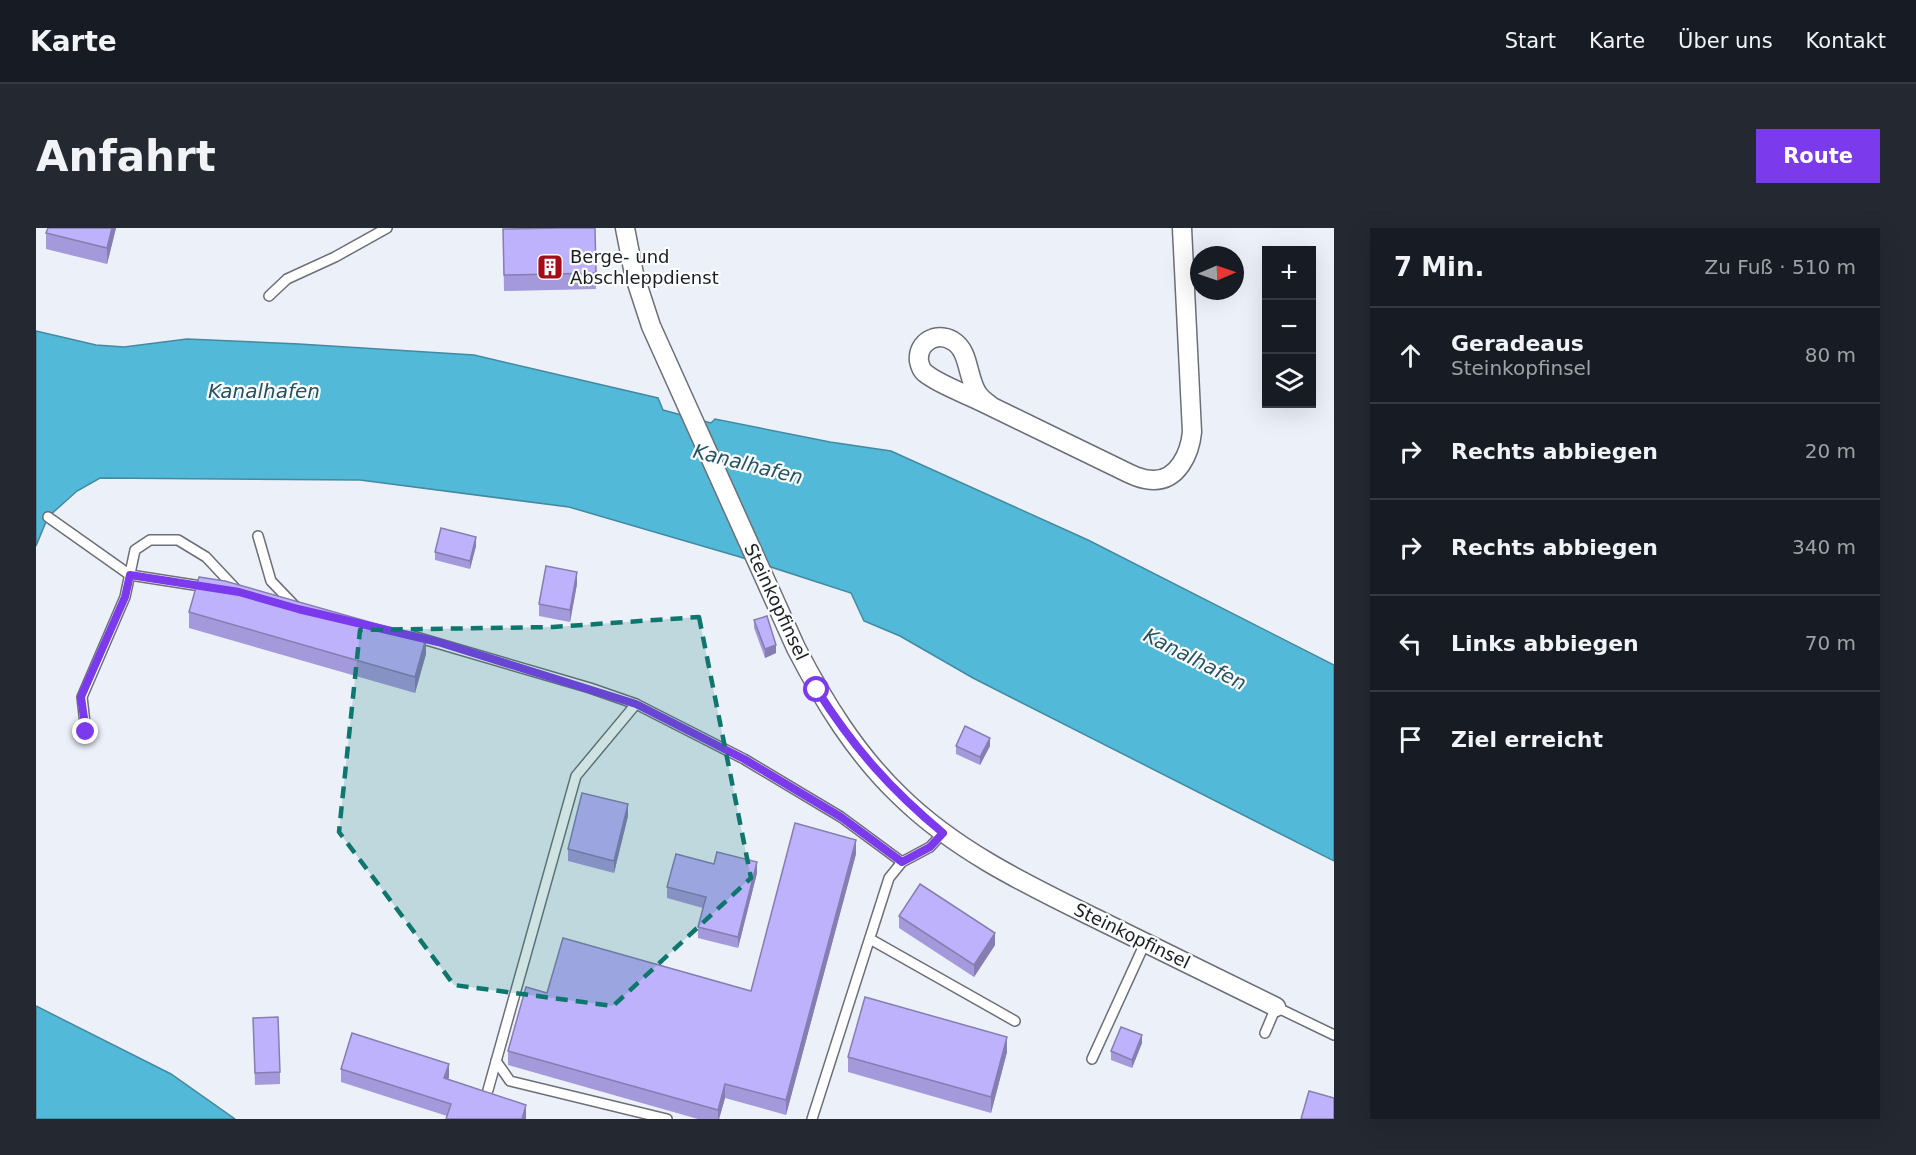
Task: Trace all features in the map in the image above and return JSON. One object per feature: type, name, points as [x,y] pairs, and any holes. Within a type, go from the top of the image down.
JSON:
[{"type":"street","name":"Steinkopfinsel","points":[[625,228],[639,291],[666,361],[796,648],[840,725],[886,782],[943,833],[1017,878],[1276,1007]]},
{"type":"street","points":[[991,406],[1136,477],[1156,480],[1163,479],[1172,473],[1187,456],[1192,432],[1182,228]]},
{"type":"lane","points":[[269,296],[287,279],[335,257],[387,228]]},
{"type":"lane","points":[[48,517],[130,575],[217,589]]},
{"type":"lane","points":[[258,536],[271,581],[298,609]]},
{"type":"lane","points":[[86,732],[81,697],[125,597],[135,550],[150,540],[178,540],[206,557],[244,594],[228,591]]},
{"type":"lane","points":[[278,603],[310,611]]},
{"type":"lane","points":[[403,634],[438,642],[636,704],[744,759],[841,817],[902,862]]},
{"type":"lane","points":[[488,1090],[576,777],[636,704]]},
{"type":"lane","points":[[812,1119],[889,878],[902,862],[930,847],[943,833]]},
{"type":"lane","points":[[870,939],[1015,1021]]},
{"type":"lane","points":[[1092,1059],[1145,943]]},
{"type":"lane","points":[[1265,1033],[1276,1007]]},
{"type":"lane","name":"Steinkopfinsel","points":[[1276,1007],[1334,1035]]},
{"type":"lane","points":[[496,1061],[510,1081],[531,1084],[667,1119]]},
{"type":"highlighted area","points":[[699,617],[751,878],[613,1006],[454,985],[339,832],[360,630],[553,627]]},
{"type":"water","name":"Kanalhafen","points":[[36,331],[96,345],[124,347],[187,339],[474,355],[658,398],[663,410],[711,423],[715,419],[830,442],[891,451],[1088,540],[1334,665],[1334,861],[973,678],[900,636],[864,621],[851,593],[740,557],[569,507],[360,480],[100,478],[77,491],[48,517],[36,546]]},
{"type":"water","points":[[36,1006],[171,1074],[235,1119],[36,1119]]},
{"type":"building","points":[[48,228],[112,228],[107,248],[46,233]]},
{"type":"building","name":"Berge- und Abschleppdienst","points":[[595,228],[596,273],[504,275],[503,229]]},
{"type":"building","points":[[441,528],[476,537],[470,561],[435,552]]},
{"type":"building","points":[[546,566],[577,572],[570,610],[539,604]]},
{"type":"building","points":[[199,577],[225,581],[426,638],[415,677],[189,612]]},
{"type":"building","points":[[767,616],[776,645],[765,649],[754,620]]},
{"type":"building","points":[[965,726],[990,738],[980,757],[956,746]]},
{"type":"building","points":[[582,793],[628,804],[614,861],[568,849]]},
{"type":"building","points":[[795,823],[856,840],[786,1100],[725,1084],[718,1110],[508,1051],[526,987],[547,993],[563,938],[751,991]]},
{"type":"building","points":[[717,852],[757,862],[738,937],[698,927],[706,897],[667,887],[676,854],[714,864]]},
{"type":"building","points":[[920,884],[995,933],[974,965],[899,916]]},
{"type":"building","points":[[865,997],[1007,1037],[991,1097],[848,1057]]},
{"type":"building","points":[[278,1017],[280,1072],[255,1073],[253,1018]]},
{"type":"building","points":[[1121,1027],[1142,1035],[1132,1060],[1111,1051]]},
{"type":"building","points":[[352,1033],[449,1064],[444,1078],[526,1105],[522,1119],[446,1119],[451,1104],[341,1069]]},
{"type":"building","points":[[1309,1091],[1334,1098],[1334,1119],[1301,1119]]},
{"type":"place","name":"Berge- und Abschleppdienst","points":[[550,267]]},
{"type":"route","points":[[86,732],[81,697],[125,597],[130,575],[239,592],[298,609],[438,642],[590,688],[636,704],[744,759],[841,817],[902,862],[930,847],[943,833],[886,782],[840,725],[817,690]]}]
